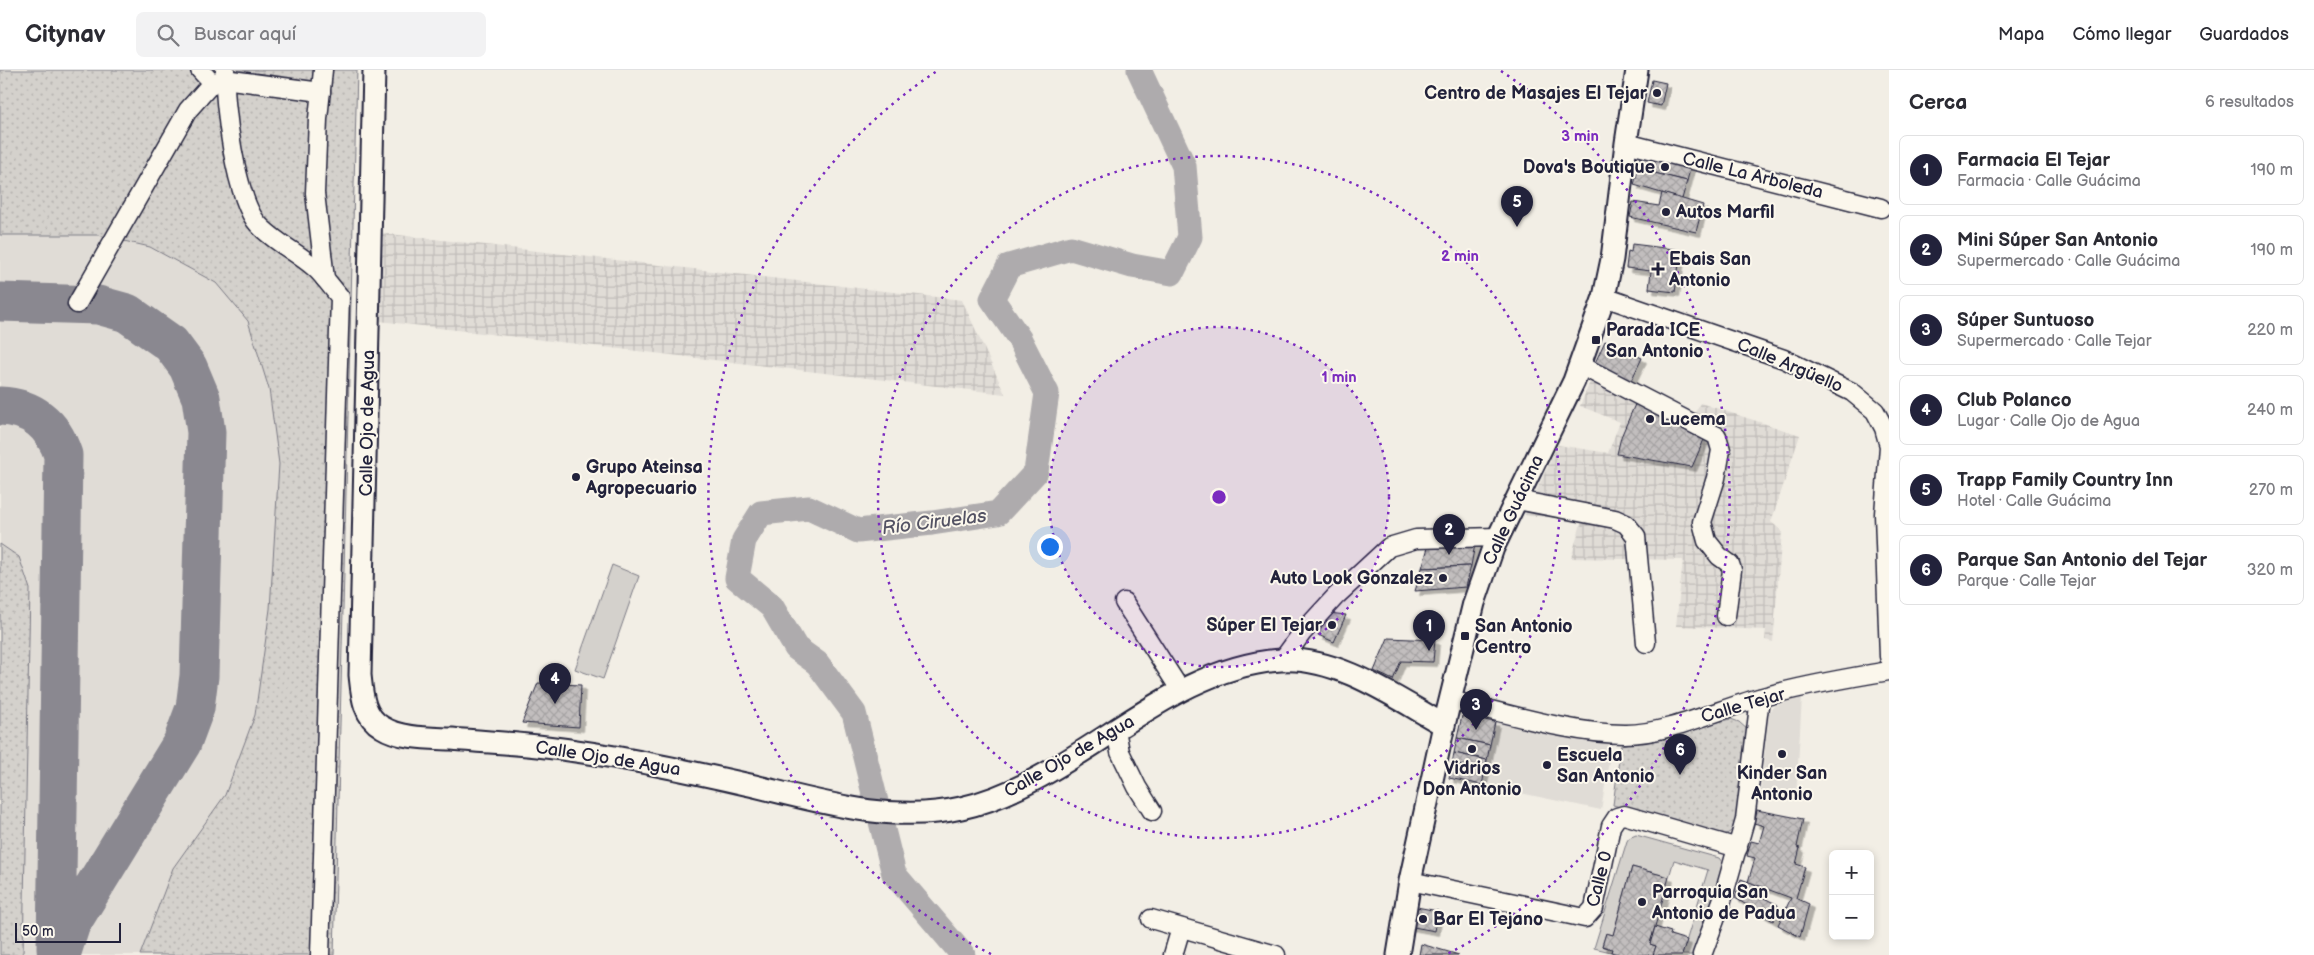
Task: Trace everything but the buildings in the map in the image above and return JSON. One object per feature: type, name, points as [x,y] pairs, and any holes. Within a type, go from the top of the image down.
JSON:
[{"type":"main road","name":"Calle Ojo de Agua","points":[[374,70],[360,675],[366,709],[372,720],[383,728],[418,737],[550,747],[638,760],[851,807],[910,814],[963,808],[997,797],[1031,782],[1181,691],[1232,670],[1258,662],[1283,659],[1331,666],[1444,725]]},
{"type":"main road","name":"Calle Guácima","points":[[1398,955],[1410,881],[1444,725],[1474,602],[1498,537],[1574,382],[1604,297],[1612,259],[1637,70]]},
{"type":"street","points":[[200,70],[221,77],[321,92]]},
{"type":"street","points":[[323,70],[315,193],[325,279]]},
{"type":"street","points":[[221,77],[235,167],[248,211],[273,238],[316,268],[340,297],[320,955]]},
{"type":"street","points":[[77,304],[188,110],[221,77]]},
{"type":"street","name":"Calle La Arboleda","points":[[1626,143],[1881,208]]},
{"type":"street","name":"Calle Argüello","points":[[1604,297],[1784,359],[1852,392],[1875,411],[1884,428],[1888,446],[1884,514],[1889,657]]},
{"type":"street","points":[[1580,365],[1717,436],[1721,450],[1716,478],[1702,522],[1707,540],[1719,556],[1730,564],[1732,570],[1726,616]]},
{"type":"street","points":[[1517,500],[1615,519],[1626,524],[1636,536],[1646,643]]},
{"type":"street","points":[[1283,659],[1302,633],[1336,596],[1389,547],[1416,539],[1498,537]]},
{"type":"street","points":[[1124,602],[1181,691]]},
{"type":"street","name":"Calle Tejar","points":[[1450,700],[1550,724],[1624,734],[1639,733],[1679,724],[1760,698],[1889,671]]},
{"type":"street","points":[[1702,955],[1738,848],[1750,792],[1760,698]]},
{"type":"street","points":[[1116,729],[1120,752],[1152,811]]},
{"type":"street","name":"Calle 0","points":[[1410,881],[1585,918],[1594,908],[1611,826],[1618,817],[1624,816],[1738,848]]},
{"type":"street","points":[[1151,919],[1276,955]]},
{"type":"street","points":[[1173,955],[1181,928]]},
{"type":"shaded area","points":[[0,70],[357,70],[334,955],[0,955]]},
{"type":"shaded area","points":[[0,70],[357,70],[334,955],[140,955],[173,868],[225,795],[255,715],[270,609],[279,464],[269,389],[248,321],[216,283],[150,247],[98,235],[0,235]]},
{"type":"shaded area","points":[[381,233],[962,300],[1005,394],[379,321]]},
{"type":"shaded area","points":[[1592,377],[1689,425],[1700,403],[1800,435],[1771,522],[1782,531],[1773,642],[1765,640],[1766,630],[1676,626],[1683,560],[1571,558],[1582,520],[1525,515],[1558,445],[1608,453],[1620,422],[1580,406]]},
{"type":"shaded area","points":[[0,544],[19,557],[30,589],[23,955],[0,955]]},
{"type":"shaded area","points":[[612,565],[639,576],[603,679],[575,669]]},
{"type":"shaded area","name":"Kinder San Antonio","points":[[1802,697],[1796,798],[1760,795],[1769,712],[1774,706]]},
{"type":"shaded area","points":[[1731,719],[1739,722],[1749,731],[1736,821],[1734,828],[1730,832],[1718,835],[1613,805],[1621,745]]},
{"type":"shaded area","name":"Escuela San Antonio","points":[[1495,722],[1612,742],[1601,810],[1482,785]]},
{"type":"shaded area","points":[[1636,835],[1719,858],[1722,862],[1723,869],[1692,955],[1682,955],[1708,870],[1674,860],[1669,877],[1632,867],[1613,935],[1606,933],[1602,946],[1612,949],[1611,952],[1594,948],[1627,841]]},
{"type":"waterway","name":"Río Ciruelas","points":[[963,955],[894,874],[854,713],[817,663],[796,648],[772,607],[737,578],[744,540],[761,513],[809,508],[858,531],[932,523],[998,513],[1036,472],[1047,393],[1019,338],[992,299],[1009,266],[1071,248],[1132,266],[1172,273],[1190,237],[1184,166],[1139,70]]},
{"type":"taxiway","points":[[0,302],[98,305],[127,313],[171,344],[188,367],[201,398],[206,432],[199,676],[195,708],[182,743],[71,924],[61,955]]},
{"type":"taxiway","points":[[0,406],[22,410],[40,419],[53,434],[63,455],[56,949]]},
{"type":"place","name":"Centro de Masajes El Tejar","points":[[1657,93]]},
{"type":"place","name":"Dova's Boutique","points":[[1665,167]]},
{"type":"place","name":"Autos Marfil","points":[[1666,212]]},
{"type":"place","name":"Trapp Family Country Inn","points":[[1517,227]]},
{"type":"place","name":"Ebais San Antonio","points":[[1658,269]]},
{"type":"place","name":"Parada ICE San Antonio","points":[[1596,340]]},
{"type":"place","name":"Lucema","points":[[1650,419]]},
{"type":"place","name":"Grupo Ateinsa Agropecuario","points":[[576,477]]},
{"type":"place","name":"Mini Súper San Antonio","points":[[1449,555]]},
{"type":"place","name":"Auto Look Gonzalez","points":[[1443,578]]},
{"type":"place","name":"Súper El Tejar","points":[[1332,625]]},
{"type":"place","name":"San Antonio Centro","points":[[1465,636]]},
{"type":"place","name":"Farmacia El Tejar","points":[[1429,651]]},
{"type":"place","name":"Club Polanco","points":[[555,704]]},
{"type":"place","name":"Súper Suntuoso","points":[[1476,730]]},
{"type":"place","name":"Vidrios Don Antonio","points":[[1472,749]]},
{"type":"place","name":"Kinder San Antonio","points":[[1782,754]]},
{"type":"place","name":"Escuela San Antonio","points":[[1547,765]]},
{"type":"place","name":"Parque San Antonio del Tejar","points":[[1680,775]]},
{"type":"place","name":"Parroquia San Antonio de Padua","points":[[1642,902]]},
{"type":"place","name":"Bar El Tejano","points":[[1423,919]]}]
